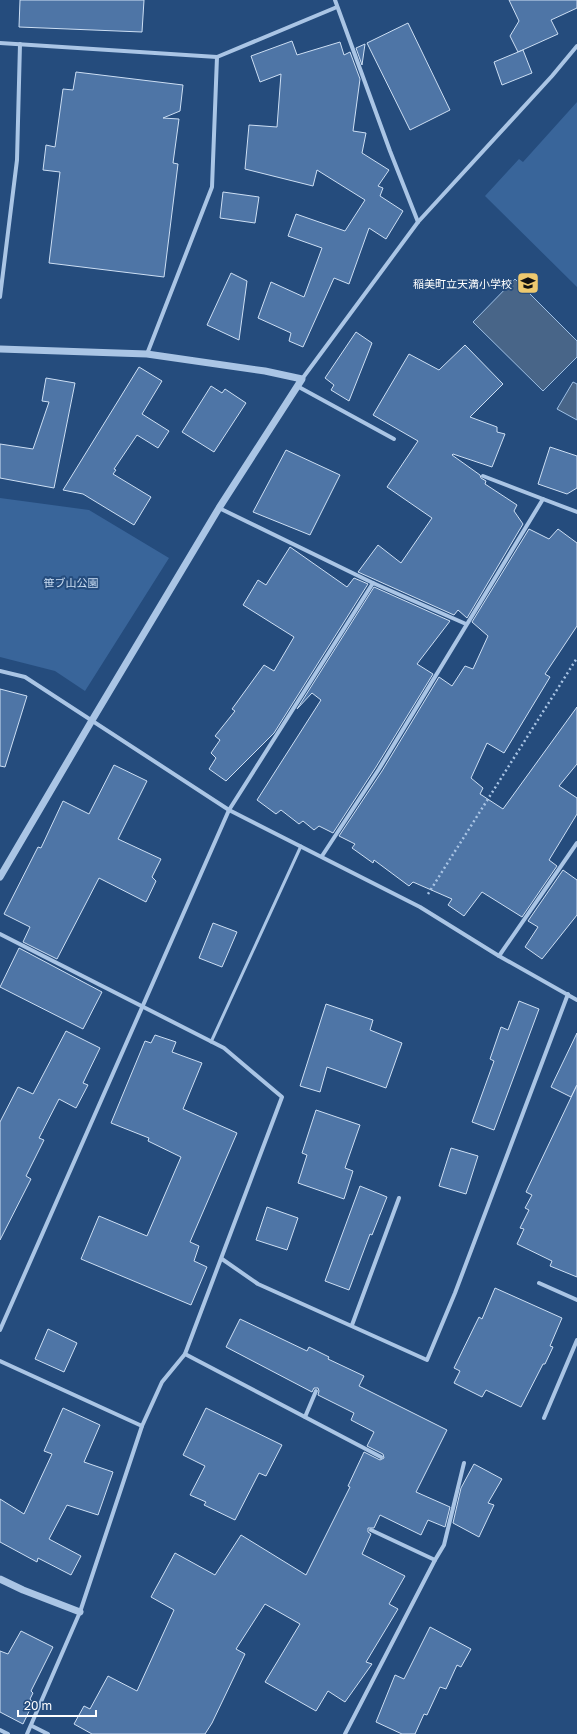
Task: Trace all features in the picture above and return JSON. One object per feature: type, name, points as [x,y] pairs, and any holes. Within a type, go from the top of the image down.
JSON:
[{"type":"street","points":[[335,0],[390,151],[418,222]]},
{"type":"street","points":[[0,43],[217,57],[338,7]]},
{"type":"street","points":[[0,297],[17,160],[20,44]]},
{"type":"street","points":[[0,877],[219,508],[297,386],[418,222],[552,76],[577,46]]},
{"type":"street","points":[[147,354],[212,187],[217,57]]},
{"type":"street","points":[[0,349],[147,354],[266,371],[302,379]]},
{"type":"street","points":[[297,386],[394,439]]},
{"type":"street","points":[[483,476],[577,512]]},
{"type":"street","points":[[322,856],[379,769],[543,499]]},
{"type":"street","points":[[219,508],[372,583],[466,624]]},
{"type":"street","points":[[0,1330],[229,810],[372,583]]},
{"type":"street","points":[[0,671],[25,677],[91,722],[229,810],[420,907],[499,956],[577,1000]]},
{"type":"street","points":[[499,956],[577,843]]},
{"type":"street","points":[[0,934],[224,1048],[282,1097],[185,1354],[162,1382],[142,1426],[80,1612],[32,1726],[27,1734]]},
{"type":"street","points":[[222,1259],[258,1284],[427,1360],[455,1293],[568,994]]},
{"type":"street","points":[[352,1325],[399,1198]]},
{"type":"street","points":[[539,1283],[577,1300]]},
{"type":"street","points":[[544,1418],[577,1340]]},
{"type":"street","points":[[185,1354],[381,1457]]},
{"type":"street","points":[[0,1360],[142,1426]]},
{"type":"street","points":[[305,1417],[316,1391]]},
{"type":"street","points":[[345,1734],[444,1545],[464,1463]]},
{"type":"street","points":[[371,1530],[435,1560]]},
{"type":"street","points":[[0,1579],[23,1590],[80,1612]]},
{"type":"street","points":[[32,1726],[48,1734]]},
{"type":"street","points":[[0,1730],[8,1734]]},
{"type":"lane","points":[[211,1042],[301,846]]},
{"type":"path","points":[[420,907],[577,658]]},
{"type":"green space","points":[[577,102],[577,287],[485,196],[519,159],[523,162]]},
{"type":"green space","name":"笹ブ山公園","points":[[0,498],[89,510],[169,558],[85,691],[55,671],[0,657]]},
{"type":"shaded area","points":[[515,279],[577,341],[577,357],[543,391],[473,322]]},
{"type":"shaded area","points":[[573,382],[577,384],[577,420],[557,409]]},
{"type":"building","points":[[20,0],[144,0],[142,32],[19,27]]},
{"type":"building","points":[[509,0],[577,0],[577,8],[551,20],[558,34],[518,52],[510,36],[519,21]]},
{"type":"building","points":[[408,23],[450,110],[410,130],[367,43]]},
{"type":"building","points":[[292,41],[297,55],[340,42],[344,55],[350,52],[360,79],[353,131],[366,133],[362,153],[389,170],[378,186],[383,188],[380,196],[403,211],[386,239],[369,228],[349,284],[334,278],[303,347],[289,341],[291,333],[258,318],[271,282],[304,297],[322,248],[288,236],[296,214],[345,231],[365,200],[317,170],[313,186],[245,169],[249,125],[277,127],[281,74],[260,82],[251,56]]},
{"type":"building","points":[[365,44],[362,65],[356,48]]},
{"type":"building","points":[[523,50],[532,73],[502,85],[494,62]]},
{"type":"building","points":[[76,72],[183,85],[180,111],[163,118],[179,119],[173,163],[178,164],[164,277],[49,263],[60,172],[43,170],[46,145],[55,147],[63,89],[73,90]]},
{"type":"building","points":[[223,192],[259,197],[255,223],[220,218]]},
{"type":"building","points":[[231,273],[247,281],[239,340],[207,325]]},
{"type":"building","points":[[356,332],[372,343],[349,401],[331,390],[334,385],[325,378]]},
{"type":"building","points":[[465,345],[503,384],[470,417],[497,427],[497,432],[505,434],[492,467],[453,454],[452,455],[480,475],[481,478],[486,481],[485,484],[517,505],[514,511],[523,524],[467,618],[458,610],[454,615],[358,572],[378,545],[401,563],[432,518],[387,487],[418,441],[373,415],[409,354],[439,370]]},
{"type":"building","points":[[139,367],[162,381],[142,414],[169,431],[158,448],[137,435],[114,469],[116,470],[113,474],[151,497],[134,525],[83,494],[63,490]]},
{"type":"building","points":[[46,378],[75,383],[54,488],[0,478],[0,444],[33,449],[49,402],[42,401]]},
{"type":"building","points":[[211,386],[222,393],[225,389],[246,403],[214,452],[182,432]]},
{"type":"building","points":[[550,447],[577,456],[577,488],[567,494],[538,484]]},
{"type":"building","points":[[286,450],[340,475],[310,535],[253,512]]},
{"type":"building","points":[[529,529],[549,539],[558,529],[577,543],[577,626],[545,674],[550,677],[504,753],[487,743],[471,778],[483,788],[480,794],[503,809],[577,707],[577,764],[559,786],[577,798],[577,814],[549,860],[557,866],[522,917],[482,892],[464,916],[448,905],[452,899],[413,882],[409,886],[374,860],[373,863],[352,848],[355,844],[339,836],[382,771],[439,677],[452,686],[465,666],[473,669],[488,636],[472,622]]},
{"type":"building","points":[[290,547],[347,587],[354,578],[368,584],[274,733],[226,781],[209,769],[216,758],[211,753],[220,740],[215,736],[235,711],[232,709],[264,665],[274,671],[294,637],[243,605],[258,580],[266,585]]},
{"type":"building","points":[[374,587],[450,621],[417,664],[433,674],[376,767],[333,833],[319,826],[314,830],[303,821],[299,824],[281,810],[276,814],[257,800],[321,700],[312,693],[297,709]]},
{"type":"building","points":[[0,689],[27,696],[5,767],[0,766]]},
{"type":"building","points":[[114,765],[147,781],[118,839],[161,859],[152,877],[156,881],[146,902],[99,878],[57,959],[23,942],[30,927],[4,914],[38,847],[41,848],[63,801],[89,814]]},
{"type":"building","points":[[563,870],[577,880],[577,915],[542,959],[525,947],[538,927],[528,921]]},
{"type":"building","points":[[213,923],[237,932],[222,967],[199,958]]},
{"type":"building","points":[[19,948],[102,992],[83,1029],[0,987]]},
{"type":"building","points":[[519,1001],[539,1009],[494,1130],[472,1122],[494,1061],[490,1059],[501,1027],[508,1030]]},
{"type":"building","points":[[326,1004],[373,1020],[370,1030],[402,1043],[386,1088],[327,1067],[320,1092],[300,1086]]},
{"type":"building","points":[[66,1031],[100,1048],[83,1083],[88,1085],[76,1108],[59,1099],[39,1138],[44,1140],[26,1176],[31,1179],[0,1240],[0,1122],[18,1087],[33,1094]]},
{"type":"building","points":[[577,1033],[577,1085],[571,1097],[551,1087]]},
{"type":"building","points":[[155,1035],[176,1042],[172,1052],[202,1063],[183,1109],[237,1133],[190,1242],[199,1246],[194,1261],[207,1267],[191,1305],[81,1259],[99,1216],[147,1236],[181,1157],[148,1141],[149,1138],[111,1123],[145,1041],[151,1043]]},
{"type":"building","points":[[577,1085],[577,1277],[550,1266],[552,1261],[517,1244],[524,1229],[520,1228],[529,1210],[525,1208],[532,1195],[526,1192]]},
{"type":"building","points":[[316,1110],[360,1125],[345,1168],[353,1171],[344,1199],[298,1183],[307,1155],[302,1153]]},
{"type":"building","points":[[451,1148],[478,1156],[466,1194],[439,1186]]},
{"type":"building","points":[[360,1186],[387,1197],[372,1235],[370,1234],[349,1290],[325,1281]]},
{"type":"building","points":[[267,1207],[298,1218],[287,1250],[256,1240]]},
{"type":"building","points":[[495,1288],[562,1318],[550,1346],[553,1347],[521,1407],[486,1390],[482,1397],[454,1383],[460,1371],[454,1368],[479,1317],[482,1319]]},
{"type":"building","points":[[240,1319],[307,1351],[309,1347],[329,1357],[328,1359],[364,1376],[359,1386],[447,1430],[416,1492],[450,1507],[445,1527],[428,1520],[421,1535],[380,1515],[374,1528],[368,1528],[368,1532],[371,1534],[362,1554],[405,1576],[389,1604],[398,1609],[366,1662],[372,1664],[345,1702],[328,1691],[316,1711],[265,1682],[300,1624],[265,1604],[236,1649],[245,1654],[212,1723],[205,1734],[92,1734],[74,1724],[84,1706],[90,1709],[108,1676],[137,1691],[174,1610],[151,1597],[175,1553],[215,1575],[241,1535],[306,1575],[350,1487],[348,1486],[364,1452],[380,1460],[384,1458],[383,1454],[367,1446],[374,1432],[351,1420],[354,1413],[318,1395],[318,1388],[314,1388],[312,1392],[226,1347]]},
{"type":"building","points":[[48,1329],[77,1343],[64,1372],[35,1359]]},
{"type":"building","points":[[63,1408],[100,1425],[84,1462],[113,1472],[98,1515],[67,1505],[49,1539],[81,1556],[71,1575],[38,1558],[37,1562],[0,1542],[0,1499],[24,1514],[52,1454],[44,1451]]},
{"type":"building","points":[[206,1408],[282,1445],[266,1476],[259,1473],[235,1520],[204,1505],[206,1502],[190,1495],[205,1466],[183,1455]]},
{"type":"building","points":[[474,1464],[502,1479],[488,1503],[494,1505],[479,1537],[453,1523],[461,1488]]},
{"type":"building","points":[[430,1627],[471,1649],[461,1667],[457,1665],[446,1689],[440,1687],[427,1715],[424,1714],[415,1734],[402,1734],[376,1722],[395,1675],[404,1679]]},
{"type":"building","points":[[21,1631],[53,1647],[31,1691],[33,1693],[30,1699],[33,1703],[23,1724],[0,1712],[0,1651],[8,1654]]},
{"type":"place","name":"稲美町立天満小学校","points":[[528,283]]}]
